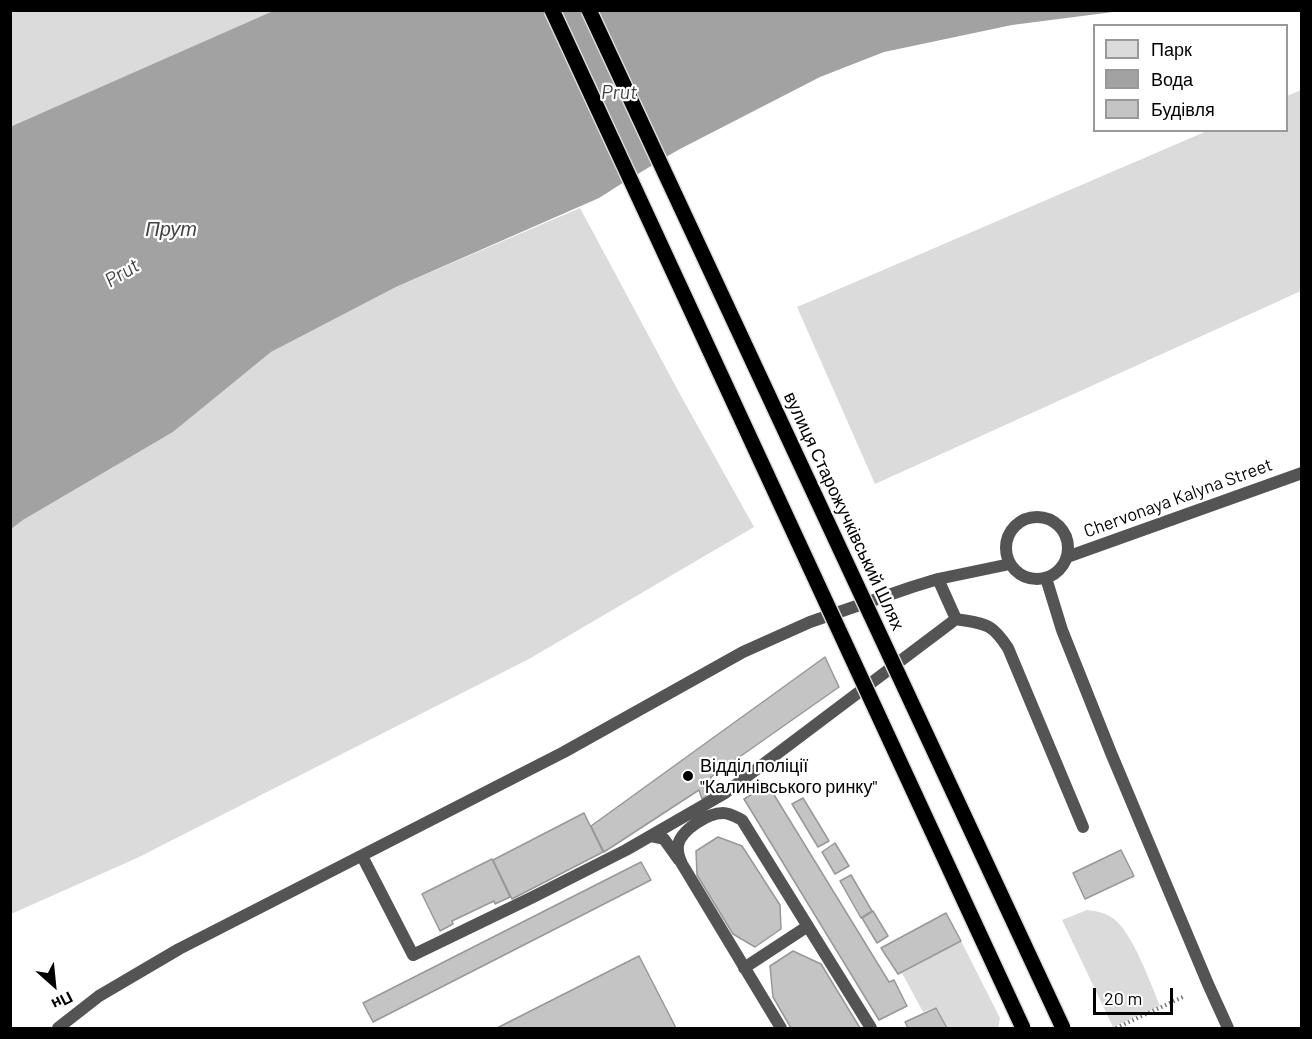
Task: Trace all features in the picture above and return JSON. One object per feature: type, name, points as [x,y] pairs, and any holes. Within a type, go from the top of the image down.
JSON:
[{"type":"main road","points":[[552,10],[1023,1029]]},
{"type":"main road","name":"вулиця Старожучківський Шлях","points":[[589,10],[1063,1029]]},
{"type":"lane","name":"Chervonaya Kalyna Street","points":[[1067,557],[1302,473]]},
{"type":"lane","points":[[1034,517],[1044,518],[1054,521],[1067,537],[1069,547],[1067,557],[1056,574],[1036,579],[1026,577],[1010,564],[1006,544],[1016,526],[1024,520],[1034,517]]},
{"type":"lane","points":[[58,1029],[99,996],[124,980],[564,752],[743,652],[810,622],[912,587],[1010,564]]},
{"type":"lane","points":[[1046,578],[1062,630],[1111,753],[1228,1029]]},
{"type":"lane","points":[[939,579],[956,619]]},
{"type":"lane","points":[[362,856],[413,955],[626,850],[725,793],[956,619],[986,624],[998,633],[1008,648],[1083,827]]},
{"type":"lane","points":[[781,1029],[678,856],[678,846],[682,836],[715,813],[727,813],[742,820],[871,1029]]},
{"type":"lane","points":[[650,836],[664,839],[682,864]]},
{"type":"lane","points":[[744,968],[808,926]]},
{"type":"path","points":[[1116,1029],[1183,997]]},
{"type":"green space","points":[[11,11],[273,11],[11,127]]},
{"type":"green space","points":[[1301,90],[1301,291],[875,484],[797,307],[1205,132],[1288,132],[1288,96]]},
{"type":"green space","points":[[580,208],[754,527],[529,659],[137,858],[11,914],[10,529],[173,432],[271,352],[396,287]]},
{"type":"green space","points":[[1087,910],[1108,915],[1121,926],[1140,959],[1160,1006],[1113,1027],[1062,920]]},
{"type":"green space","points":[[961,941],[1000,1018],[998,1028],[948,1028],[936,1007],[923,1012],[902,973]]},
{"type":"water","name":"Прут","points":[[273,11],[1121,11],[1012,25],[884,52],[820,77],[678,150],[599,198],[396,287],[271,352],[173,432],[11,529],[10,127]]},
{"type":"building","points":[[825,657],[839,687],[711,777],[720,789],[702,799],[699,790],[604,852],[591,826]]},
{"type":"building","points":[[768,785],[889,982],[894,980],[907,1006],[879,1020],[744,799]]},
{"type":"building","points":[[803,798],[829,841],[818,847],[792,804]]},
{"type":"building","points":[[584,813],[603,852],[512,899],[493,860]]},
{"type":"building","points":[[718,837],[742,846],[780,905],[781,929],[755,947],[733,934],[697,875],[696,851]]},
{"type":"building","points":[[835,843],[849,866],[835,874],[822,852]]},
{"type":"building","points":[[1121,850],[1134,876],[1085,899],[1073,873]]},
{"type":"building","points":[[492,859],[510,897],[495,904],[494,901],[452,921],[453,924],[440,931],[422,894]]},
{"type":"building","points":[[641,862],[651,880],[373,1022],[363,1003]]},
{"type":"building","points":[[851,875],[872,911],[861,918],[840,881]]},
{"type":"building","points":[[873,911],[888,936],[877,943],[862,918]]},
{"type":"building","points":[[946,913],[961,941],[898,974],[881,948]]},
{"type":"building","points":[[793,951],[821,964],[860,1028],[791,1028],[773,997],[770,966]]},
{"type":"building","points":[[639,956],[676,1028],[497,1028]]},
{"type":"building","points":[[936,1008],[947,1028],[908,1028],[905,1022]]},
{"type":"place","name":"Відділ поліції \"Калинівського ринку\"","points":[[688,776]]},
{"type":"water label","name":"Prut","points":[[619,92]]},
{"type":"water label","name":"Prut","points":[[122,273]]}]
